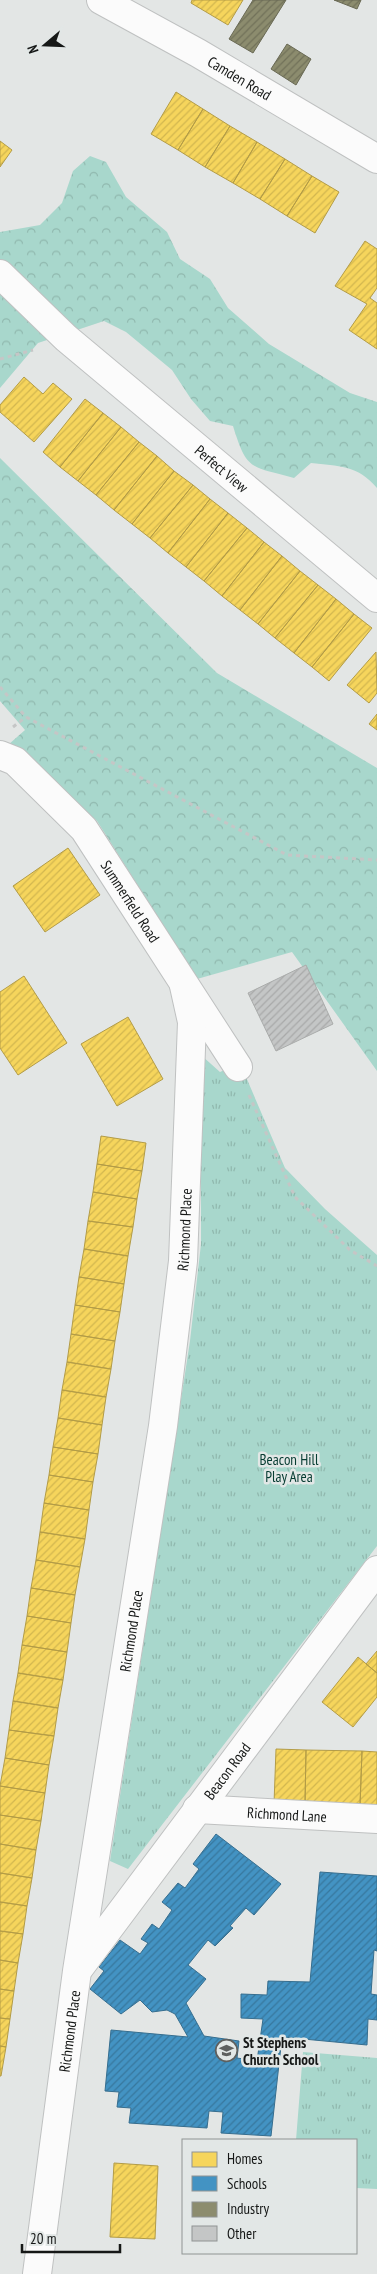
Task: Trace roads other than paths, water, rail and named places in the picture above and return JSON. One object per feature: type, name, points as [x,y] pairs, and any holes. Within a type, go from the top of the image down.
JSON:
[{"type":"street","name":"Camden Road","points":[[101,0],[198,53],[377,159]]},
{"type":"street","name":"Perfect View","points":[[0,274],[66,338],[377,598]]},
{"type":"street","name":"Summerfield Road","points":[[0,756],[15,761],[84,829],[238,1067]]},
{"type":"street","name":"Richmond Place","points":[[37,2274],[77,1971],[163,1426],[183,1261],[192,1022],[184,986]]},
{"type":"street","name":"Beacon Road","points":[[77,1971],[377,1570]]},
{"type":"street","name":"Richmond Lane","points":[[197,1809],[377,1819]]},
{"type":"place","name":"St Stephens Church School","points":[[227,2051]]},
{"type":"park label","name":"Beacon Hill Play Area","points":[[289,1468]]}]
